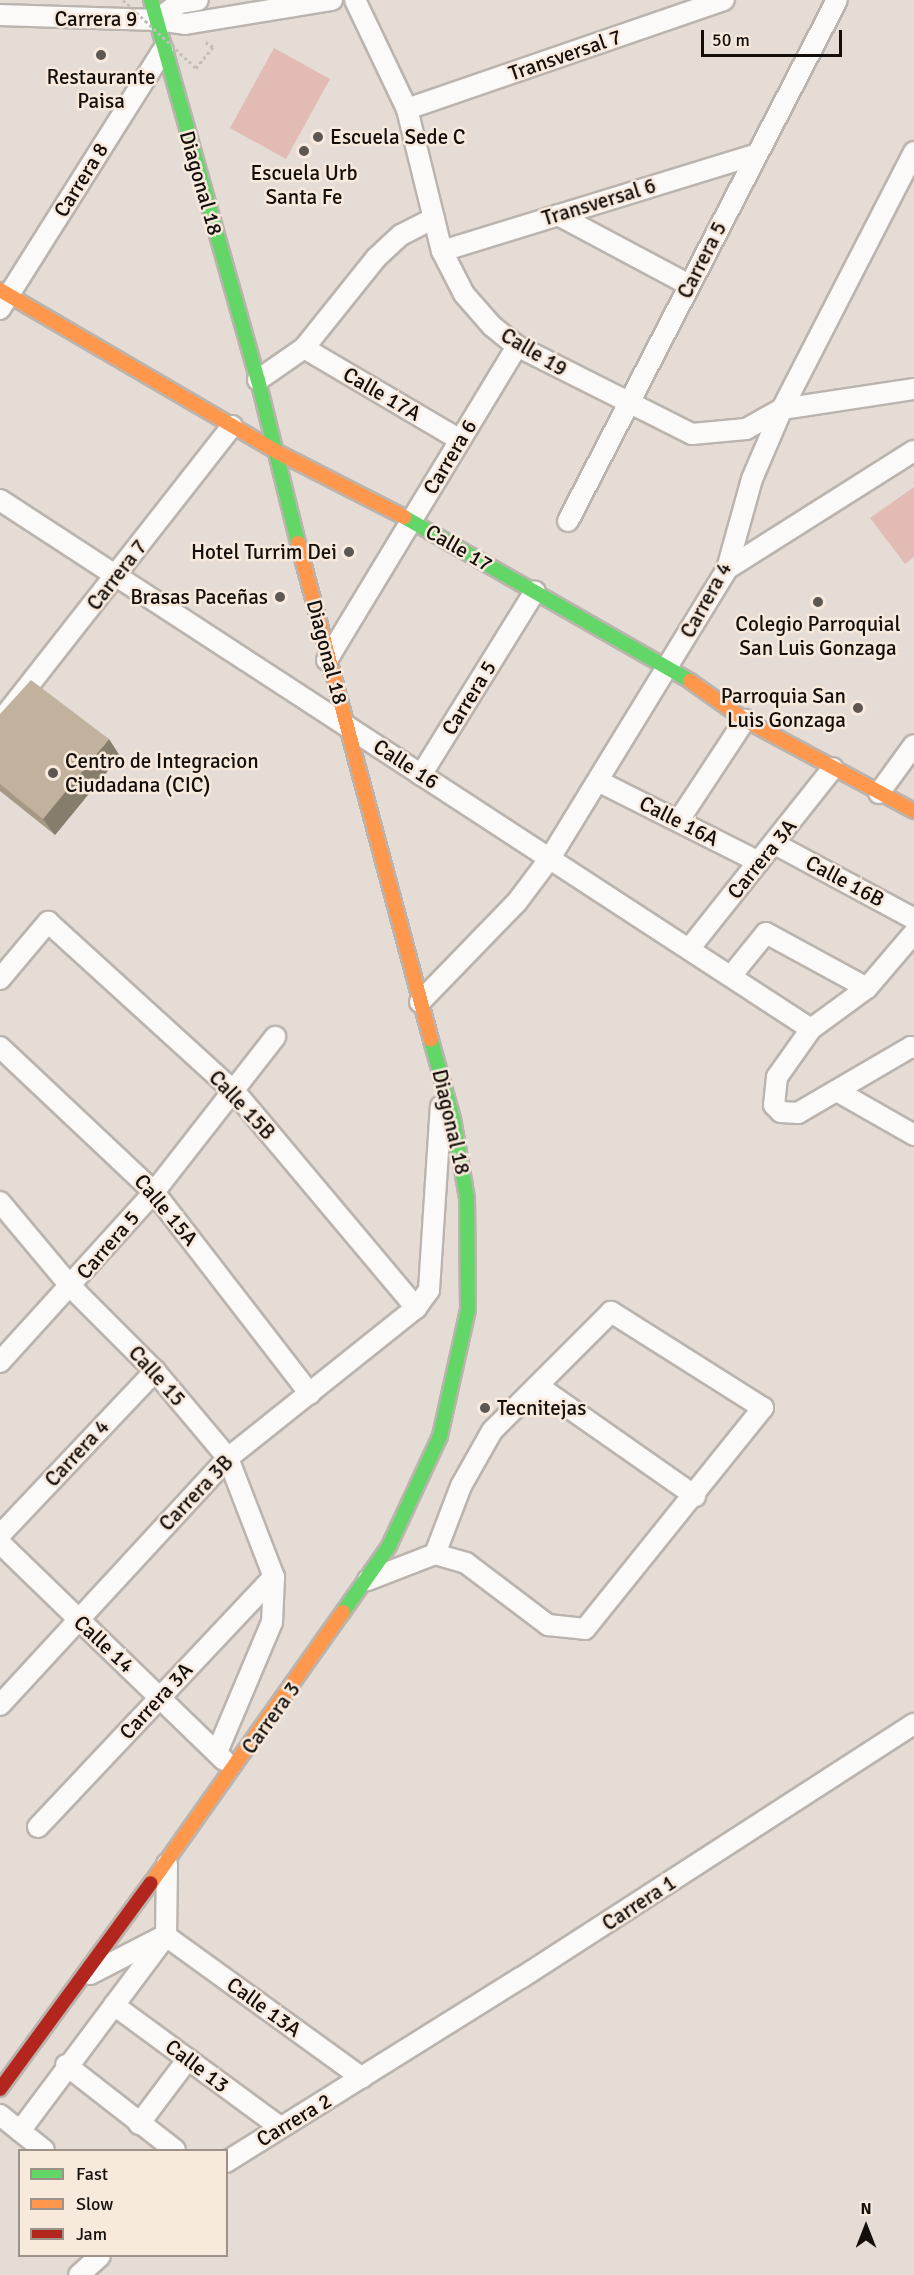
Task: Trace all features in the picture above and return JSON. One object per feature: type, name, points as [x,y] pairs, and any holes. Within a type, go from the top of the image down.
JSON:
[{"type":"main road","name":"Diagonal 18","points":[[151,0],[163,51],[258,380],[327,660],[442,1080],[467,1198],[468,1310]]},
{"type":"main road","name":"Calle 17","points":[[3,298],[277,452],[411,521],[669,665],[746,720],[914,811]]},
{"type":"main road","name":"Carrera 3","points":[[0,2089],[167,1863],[368,1580],[409,1511],[440,1436],[460,1359],[468,1310]]},
{"type":"street","points":[[157,20],[179,3],[198,0]]},
{"type":"street","name":"Carrera 9","points":[[0,15],[36,19],[157,20],[185,24],[332,0]]},
{"type":"street","name":"Calle 19","points":[[355,0],[407,109],[442,251],[464,294],[492,326],[517,346],[628,404],[692,434],[746,429],[782,409],[914,389]]},
{"type":"street","name":"Transversal 7","points":[[407,109],[724,0]]},
{"type":"street","name":"Carrera 5","points":[[568,521],[837,0]]},
{"type":"street","name":"Carrera 8","points":[[3,298],[163,51]]},
{"type":"street","name":"Carrera 4","points":[[420,1002],[517,902],[550,858],[728,568],[752,479],[782,409],[914,152]]},
{"type":"street","name":"Transversal 6","points":[[442,251],[757,154]]},
{"type":"street","points":[[558,215],[689,285]]},
{"type":"street","points":[[258,380],[304,348],[376,258],[401,235],[434,218]]},
{"type":"street","name":"Carrera 6","points":[[327,660],[517,346]]},
{"type":"street","name":"Calle 17A","points":[[304,348],[460,440]]},
{"type":"street","name":"Carrera 7","points":[[0,722],[232,426]]},
{"type":"street","points":[[728,568],[914,451]]},
{"type":"street","name":"Calle 16","points":[[0,500],[811,1029]]},
{"type":"street","name":"Carrera 5","points":[[421,775],[535,591]]},
{"type":"street","points":[[679,820],[746,720]]},
{"type":"street","points":[[879,793],[914,745]]},
{"type":"street","name":"Carrera 3A","points":[[689,949],[775,844],[833,768]]},
{"type":"street","name":"Calle 16A","points":[[598,781],[759,862]]},
{"type":"street","name":"Calle 16B","points":[[775,844],[914,919]]},
{"type":"street","name":"Calle 15B","points":[[0,980],[48,922],[235,1092],[416,1308]]},
{"type":"street","points":[[730,976],[766,933],[867,988]]},
{"type":"street","points":[[914,933],[867,988],[811,1029],[777,1077],[774,1105],[781,1112],[798,1113],[910,1047],[914,1048]]},
{"type":"street","name":"Carrera 5","points":[[0,1362],[71,1287],[154,1191],[235,1092],[275,1037]]},
{"type":"street","name":"Calle 15A","points":[[0,1047],[154,1191],[310,1394]]},
{"type":"street","points":[[416,1308],[429,1290],[442,1080]]},
{"type":"street","points":[[837,1091],[914,1135]]},
{"type":"street","name":"Calle 15","points":[[0,1202],[71,1287],[155,1371],[228,1458],[274,1577]]},
{"type":"street","name":"Carrera 3B","points":[[0,1705],[228,1458],[416,1308]]},
{"type":"street","points":[[368,1580],[435,1554],[466,1563],[548,1625],[585,1629],[695,1496],[763,1408],[611,1312],[492,1431],[461,1486],[435,1554]]},
{"type":"street","name":"Carrera 4","points":[[0,1535],[155,1371]]},
{"type":"street","points":[[538,1386],[695,1496]]},
{"type":"street","name":"Calle 14","points":[[0,1543],[77,1619],[161,1696],[234,1770]]},
{"type":"street","points":[[216,1752],[272,1622],[274,1577]]},
{"type":"street","name":"Carrera 3A","points":[[38,1827],[274,1577]]},
{"type":"street","name":"Carrera 1","points":[[362,2078],[914,1724]]},
{"type":"street","points":[[20,2131],[66,2065],[166,1936],[167,1863]]},
{"type":"street","points":[[83,1977],[166,1936]]},
{"type":"street","name":"Calle 13A","points":[[166,1936],[362,2078]]},
{"type":"street","name":"Calle 13","points":[[114,2005],[280,2127]]},
{"type":"street","points":[[139,2124],[188,2059]]},
{"type":"street","points":[[66,2065],[172,2149]]},
{"type":"street","name":"Carrera 2","points":[[228,2161],[362,2078]]},
{"type":"street","points":[[0,2115],[42,2149]]},
{"type":"street","points":[[79,2275],[99,2257]]},
{"type":"path","points":[[123,0],[196,68],[213,47],[185,24]]},
{"type":"shaded area","points":[[274,48],[330,79],[286,159],[230,128]]},
{"type":"shaded area","points":[[914,487],[914,557],[905,564],[870,518]]},
{"type":"building","name":"Centro de Integracion Ciudadana (CIC)","points":[[31,680],[109,739],[43,819],[0,784],[0,714]]},
{"type":"traffic: fast","points":[[151,0],[258,380],[298,543]]},
{"type":"traffic: fast","points":[[404,517],[690,681]]},
{"type":"traffic: fast","points":[[343,1612],[389,1546],[440,1436],[468,1310],[467,1198],[453,1119],[431,1040]]},
{"type":"traffic: slow","points":[[0,290],[277,452],[404,517]]},
{"type":"traffic: slow","points":[[298,543],[431,1040]]},
{"type":"traffic: slow","points":[[690,681],[745,720],[914,811]]},
{"type":"traffic: slow","points":[[151,1883],[343,1612]]},
{"type":"traffic: jam","points":[[0,2089],[151,1883]]},
{"type":"place","name":"Restaurante Paisa","points":[[101,55]]},
{"type":"place","name":"Escuela Sede C","points":[[318,137]]},
{"type":"place","name":"Escuela Urb Santa Fe","points":[[304,151]]},
{"type":"place","name":"Hotel Turrim Dei","points":[[349,552]]},
{"type":"place","name":"Brasas Paceñas","points":[[280,597]]},
{"type":"place","name":"Colegio Parroquial San Luis Gonzaga","points":[[818,602]]},
{"type":"place","name":"Parroquia San Luis Gonzaga","points":[[858,708]]},
{"type":"place","name":"Centro de Integracion Ciudadana (CIC)","points":[[53,773]]},
{"type":"place","name":"Tecnitejas","points":[[485,1408]]}]
